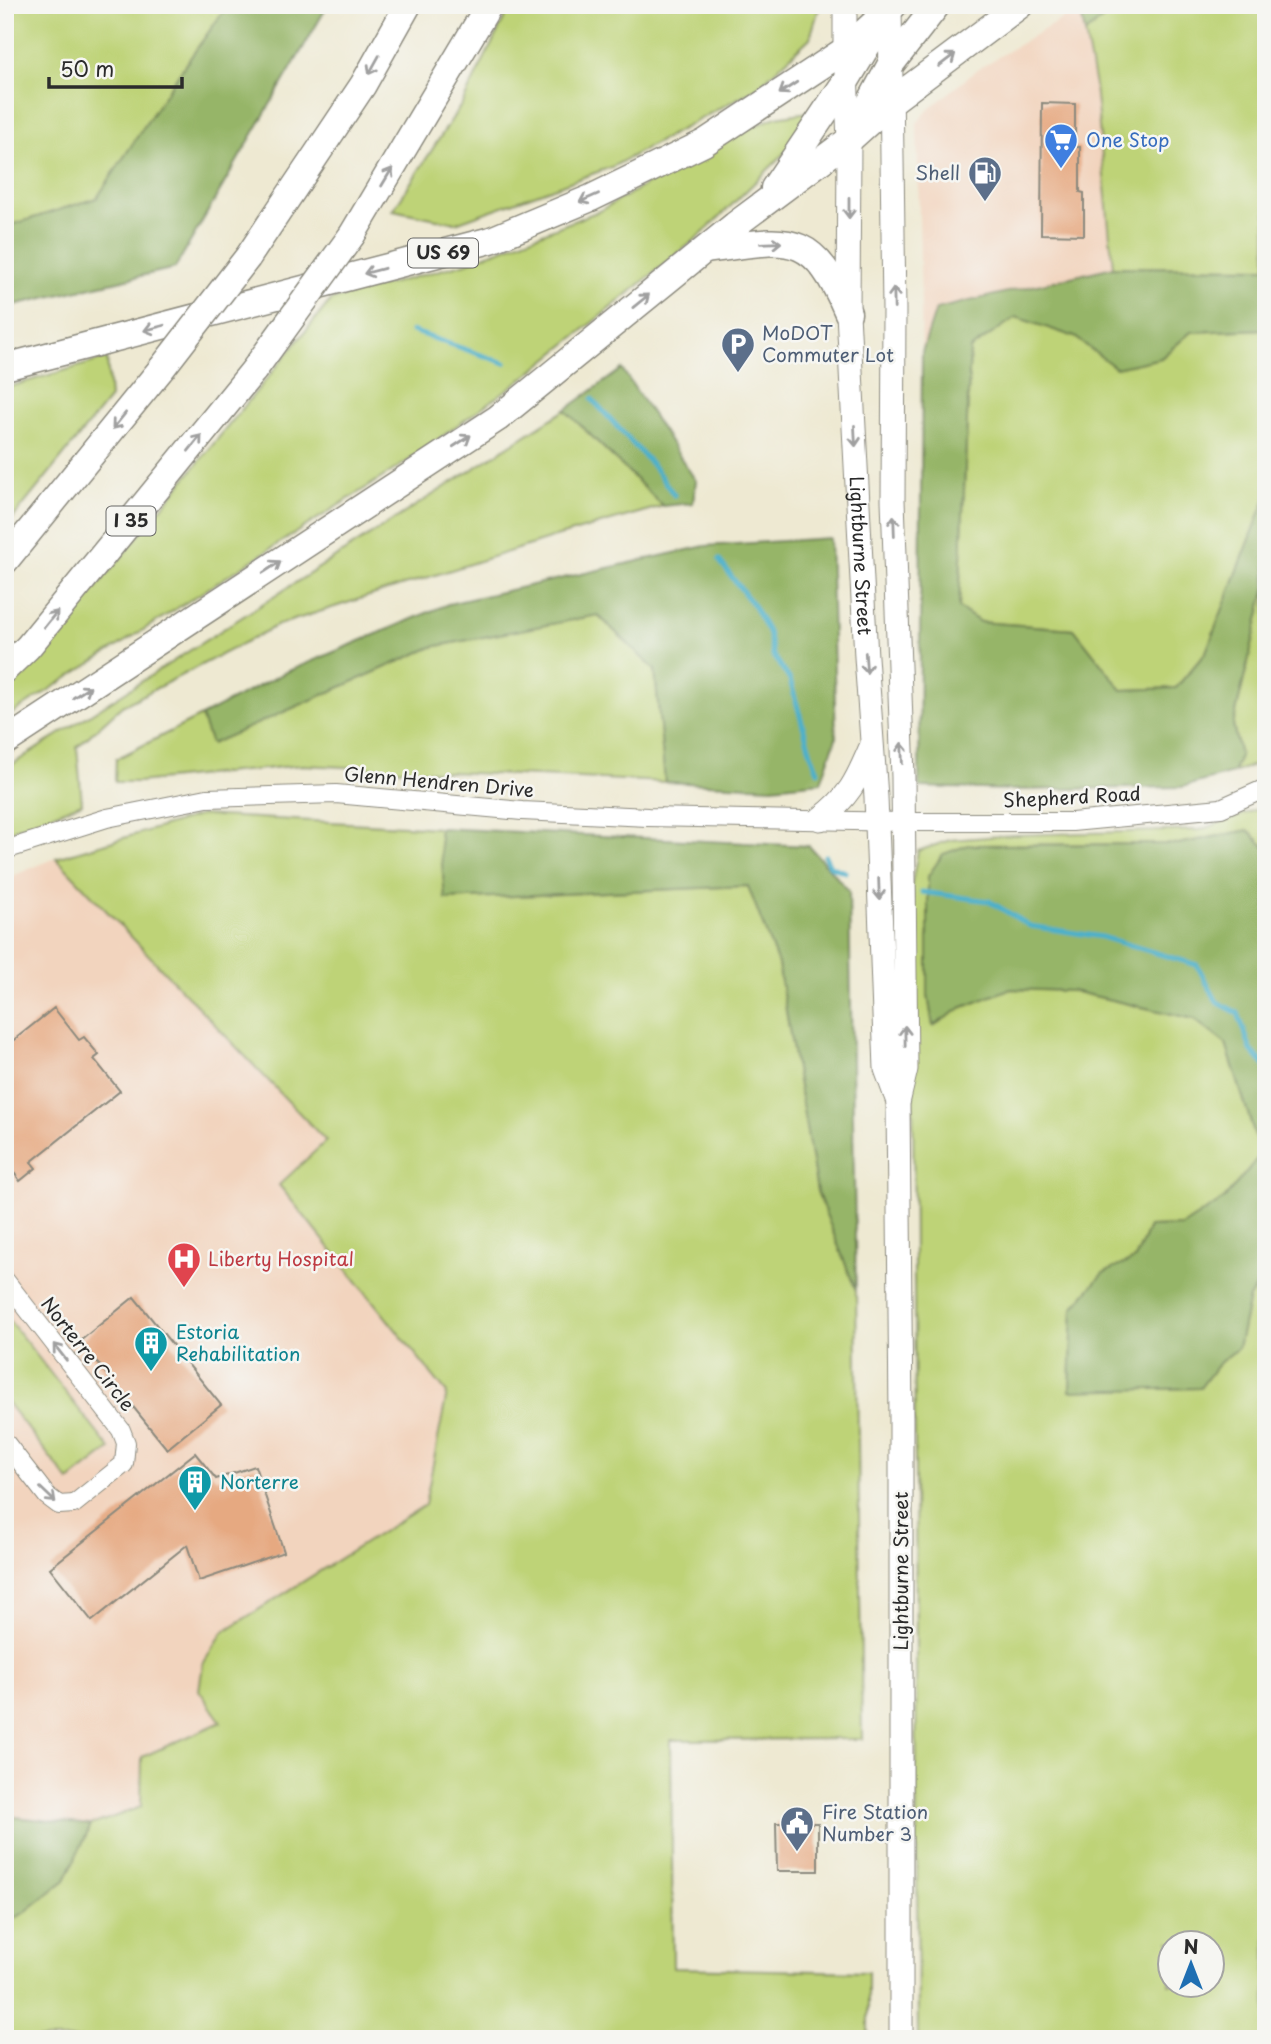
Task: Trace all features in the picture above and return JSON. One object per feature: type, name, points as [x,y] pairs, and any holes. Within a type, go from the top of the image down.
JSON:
[{"type":"highway","points":[[5,561],[162,368],[248,257],[363,85],[408,5]]},
{"type":"highway","name":"I 35","points":[[5,669],[28,647],[254,370],[352,235],[489,5]]},
{"type":"highway","points":[[849,140],[891,64],[937,5]]},
{"type":"highway","points":[[5,742],[498,418],[703,251],[849,140],[892,101],[1020,5]]},
{"type":"highway","points":[[763,204],[846,81],[891,6]]},
{"type":"highway","name":"US 69","points":[[5,367],[491,240],[591,198],[704,143],[845,50],[891,6]]},
{"type":"highway","points":[[703,251],[767,242],[796,245],[818,260],[835,282],[848,313]]},
{"type":"main road","name":"Lightburne Street","points":[[845,5],[849,140],[848,313],[876,821],[886,1069],[898,1103]]},
{"type":"main road","name":"Lightburne Street","points":[[891,6],[893,500],[900,656],[906,1069],[898,1103],[901,2039]]},
{"type":"main road","points":[[820,819],[841,803],[856,781],[872,746]]},
{"type":"street","name":"Shepherd Road","points":[[876,821],[1072,821],[1221,808],[1266,788]]},
{"type":"street","name":"Glenn Hendren Drive","points":[[5,850],[107,818],[207,798],[255,796],[336,794],[522,811],[648,817],[876,821]]},
{"type":"street","name":"Norterre Circle","points":[[5,1280],[121,1430],[126,1443],[126,1453],[124,1464],[74,1504],[59,1504],[47,1496],[5,1442]]},
{"type":"shaded area","points":[[1080,8],[1095,86],[1113,267],[936,309],[922,352],[917,123],[928,110],[978,69]]},
{"type":"shaded area","name":"Liberty Hospital","points":[[56,858],[327,1141],[279,1186],[447,1393],[425,1505],[223,1632],[221,1722],[143,1757],[141,1807],[91,1825],[5,1816],[5,879]]},
{"type":"green space","points":[[5,5],[228,5],[97,198],[5,227]]},
{"type":"green space","points":[[228,5],[328,5],[175,268],[5,307],[5,227],[97,198]]},
{"type":"green space","points":[[511,5],[820,5],[810,38],[757,88],[614,166],[456,223],[393,210],[463,102]]},
{"type":"green space","points":[[1083,5],[1120,5],[1085,33],[1080,8]]},
{"type":"green space","points":[[1120,5],[1266,5],[1266,268],[1113,267],[1095,86],[1085,33]]},
{"type":"green space","points":[[815,111],[788,150],[703,233],[530,373],[408,461],[5,718],[5,694],[41,655],[331,300],[466,263],[599,211],[739,132],[776,117]]},
{"type":"green space","points":[[1113,267],[1266,268],[1266,329],[1191,332],[1161,358],[1116,368],[1075,337],[1016,317],[970,349],[959,608],[980,622],[1074,629],[1122,690],[1176,688],[1206,652],[1266,498],[1266,586],[1233,725],[1240,756],[1233,773],[1182,787],[1011,790],[919,787],[922,352],[936,309]]},
{"type":"green space","points":[[1016,317],[1075,337],[1116,368],[1161,358],[1191,332],[1266,329],[1266,498],[1206,652],[1176,688],[1122,690],[1074,629],[980,622],[959,608],[970,349]]},
{"type":"green space","points":[[107,358],[110,398],[5,528],[5,388]]},
{"type":"green space","points":[[622,369],[696,481],[693,503],[663,506],[565,410]]},
{"type":"green space","points":[[565,410],[663,506],[552,538],[278,625],[122,706],[77,747],[82,803],[5,833],[5,769]]},
{"type":"green space","points":[[830,538],[836,738],[821,782],[772,787],[665,782],[655,670],[598,615],[432,647],[211,744],[201,716],[284,673],[448,604],[705,546]]},
{"type":"green space","points":[[1266,586],[1266,760],[1233,773],[1240,756],[1233,725]]},
{"type":"green space","points":[[598,615],[655,670],[665,782],[302,765],[115,782],[116,759],[201,716],[211,744],[432,647]]},
{"type":"green space","points":[[1266,806],[1266,848],[1248,830],[1178,844],[968,845],[928,995],[933,1026],[961,1008],[1009,989],[1072,991],[1194,1019],[1226,1044],[1261,1155],[1224,1199],[1182,1226],[1149,1227],[1135,1259],[1103,1274],[1073,1308],[1070,1390],[1200,1388],[1218,1364],[1238,1348],[1249,1298],[1266,1272],[1266,2039],[918,2039],[912,882],[918,851],[950,840],[1013,835],[1200,830]]},
{"type":"green space","points":[[201,815],[439,828],[446,899],[748,886],[778,964],[817,1191],[856,1291],[862,1739],[671,1740],[673,1968],[868,1972],[868,2039],[5,2039],[5,1923],[65,1880],[91,1825],[141,1807],[142,1757],[221,1722],[199,1690],[203,1664],[223,1632],[425,1505],[447,1393],[279,1185],[326,1141],[56,858]]},
{"type":"green space","points":[[439,828],[809,846],[849,891],[856,1291],[817,1191],[778,964],[748,886],[445,899]]},
{"type":"green space","points":[[1248,830],[1266,848],[1266,1272],[1249,1298],[1238,1348],[1218,1364],[1200,1388],[1070,1391],[1073,1308],[1103,1273],[1135,1259],[1149,1227],[1182,1226],[1224,1199],[1261,1154],[1226,1044],[1194,1019],[1072,991],[1009,989],[961,1008],[933,1026],[928,995],[928,876],[943,854],[968,845],[1178,844]]},
{"type":"green space","points":[[5,1315],[110,1449],[69,1481],[5,1400]]},
{"type":"green space","points":[[5,1816],[91,1825],[65,1880],[24,1913],[5,1923]]},
{"type":"building","name":"One Stop","points":[[1042,103],[1075,104],[1075,147],[1080,147],[1084,235],[1041,234]]},
{"type":"building","points":[[54,1008],[79,1040],[84,1037],[99,1055],[94,1059],[120,1091],[31,1162],[36,1168],[20,1181],[15,1174],[5,1182],[5,1047]]},
{"type":"building","name":"Estoria Rehabilitation","points":[[134,1297],[221,1405],[167,1449],[80,1341]]},
{"type":"building","name":"Norterre","points":[[195,1453],[216,1479],[255,1466],[284,1552],[199,1581],[187,1545],[92,1621],[50,1568]]},
{"type":"building","name":"Fire Station Number 3","points":[[776,1823],[818,1823],[818,1871],[777,1871]]},
{"type":"waterway","points":[[412,331],[505,363]]},
{"type":"waterway","points":[[592,399],[654,467],[674,495]]},
{"type":"waterway","points":[[719,560],[753,605],[768,632],[773,655],[790,680],[818,771]]},
{"type":"waterway","points":[[825,856],[830,866],[845,872]]},
{"type":"waterway","points":[[922,892],[989,901],[1030,926],[1102,937],[1197,965],[1217,1002],[1238,1013],[1251,1050],[1266,1067]]},
{"type":"place","name":"One Stop","points":[[1061,170]]},
{"type":"place","name":"Shell","points":[[985,203]]},
{"type":"place","name":"MoDOT Commuter Lot","points":[[738,374]]},
{"type":"place","name":"Liberty Hospital","points":[[184,1289]]},
{"type":"place","name":"Estoria Rehabilitation","points":[[151,1373]]},
{"type":"place","name":"Norterre","points":[[195,1512]]},
{"type":"place","name":"Fire Station Number 3","points":[[797,1853]]}]
